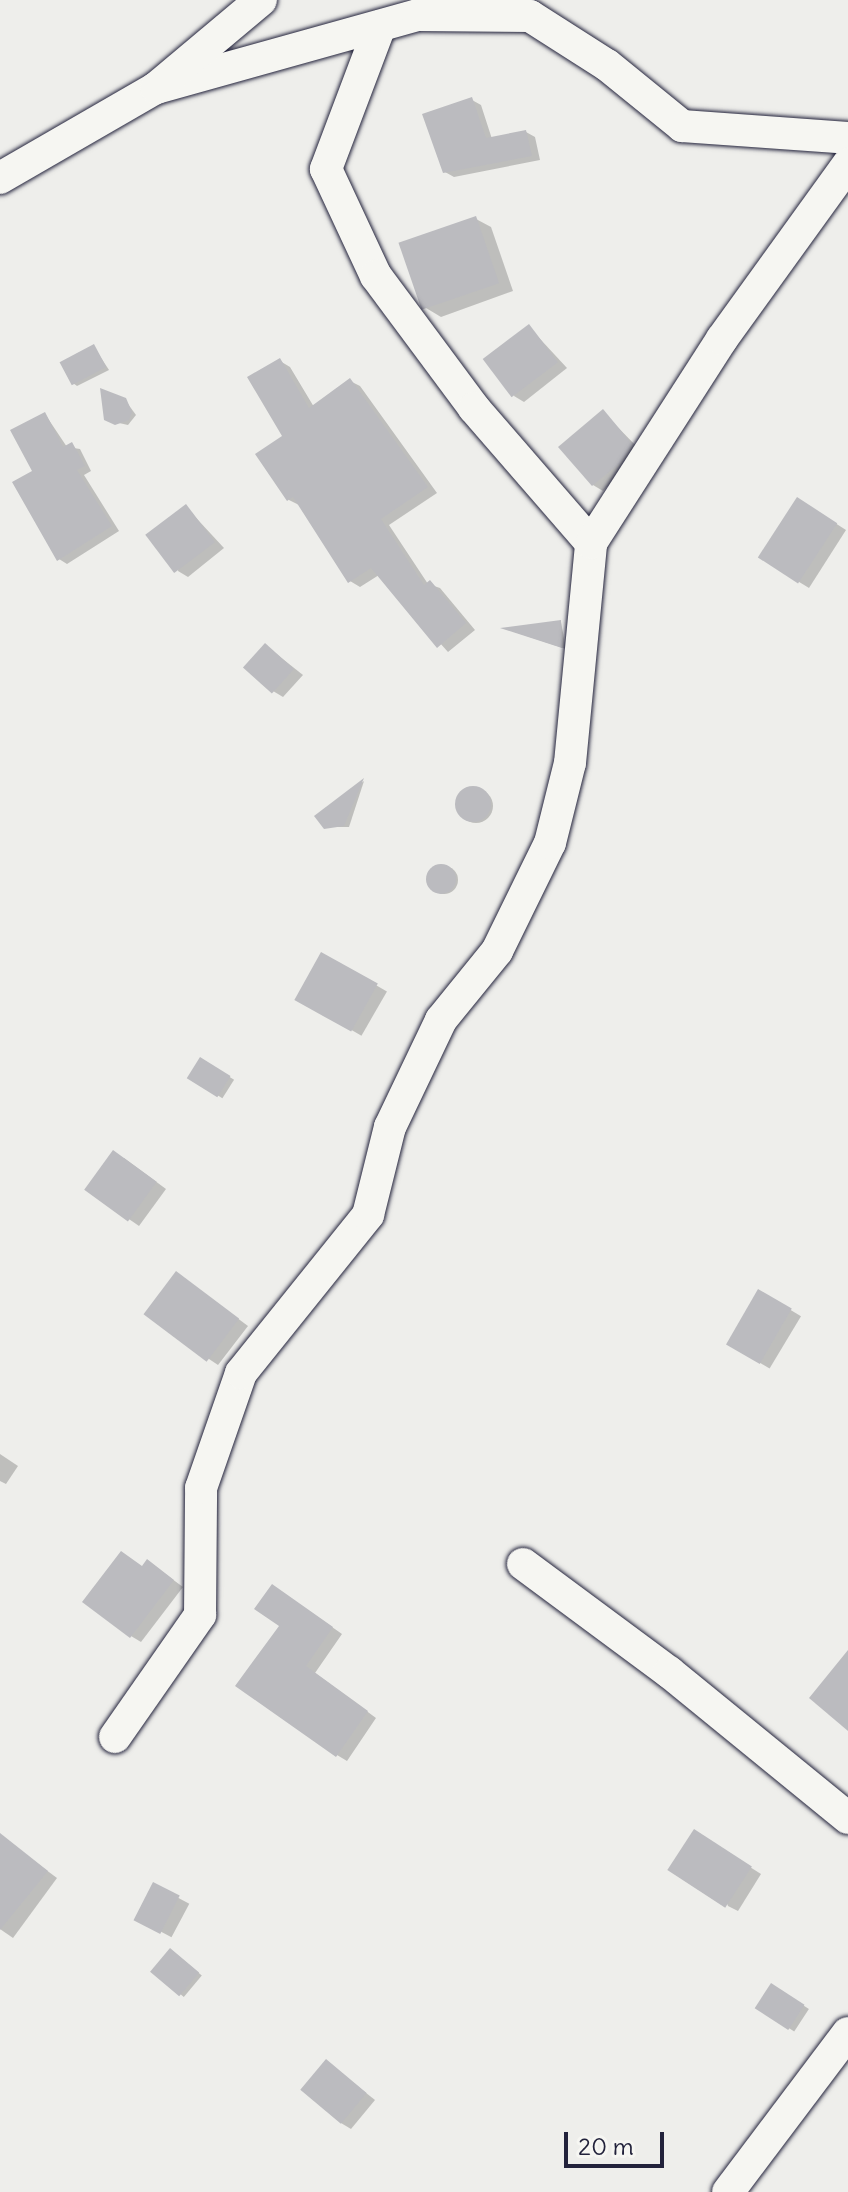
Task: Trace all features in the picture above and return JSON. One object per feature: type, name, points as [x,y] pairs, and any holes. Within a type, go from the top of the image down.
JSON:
[{"type":"street","points":[[0,178],[156,88],[261,0]]},
{"type":"street","points":[[156,88],[418,15],[530,16],[607,65],[682,126],[848,138]]},
{"type":"street","points":[[380,26],[326,169],[376,276],[474,408],[591,543]]},
{"type":"street","points":[[115,1737],[200,1615],[201,1488],[241,1373],[368,1215],[390,1127],[441,1020],[497,951],[550,843],[570,763],[591,543],[722,339],[848,164]]},
{"type":"street","points":[[523,1564],[669,1672],[848,1818]]},
{"type":"street","points":[[728,2192],[848,2033]]},
{"type":"building","points":[[472,97],[486,138],[526,130],[532,156],[443,173],[422,114]]},
{"type":"building","points":[[476,216],[499,283],[422,310],[398,243]]},
{"type":"building","points":[[529,324],[558,362],[512,397],[483,359]]},
{"type":"building","points":[[94,344],[106,367],[72,385],[60,362]]},
{"type":"building","points":[[280,358],[309,408],[350,378],[428,487],[381,519],[424,585],[430,580],[466,623],[437,648],[371,568],[348,583],[293,497],[287,501],[255,454],[282,436],[247,377]]},
{"type":"building","points":[[100,388],[126,398],[132,412],[129,420],[115,425],[104,420]]},
{"type":"building","points":[[603,409],[632,444],[620,463],[592,486],[558,447]]},
{"type":"building","points":[[45,412],[63,447],[72,442],[85,466],[77,470],[112,526],[57,561],[12,482],[32,471],[10,430]]},
{"type":"building","points":[[797,497],[837,523],[798,584],[758,557]]},
{"type":"building","points":[[186,504],[215,542],[174,573],[145,535]]},
{"type":"building","points":[[561,620],[562,648],[500,628]]},
{"type":"building","points":[[265,643],[294,669],[272,694],[243,668]]},
{"type":"building","points":[[364,778],[344,826],[324,829],[314,816]]},
{"type":"building","points":[[473,786],[486,791],[491,804],[486,817],[473,822],[460,817],[455,804],[460,791]]},
{"type":"building","points":[[441,864],[452,868],[456,879],[452,890],[441,894],[430,890],[426,879],[430,868]]},
{"type":"building","points":[[321,952],[378,984],[351,1032],[294,1000]]},
{"type":"building","points":[[200,1057],[231,1076],[217,1097],[187,1078]]},
{"type":"building","points":[[113,1150],[157,1182],[128,1221],[84,1190]]},
{"type":"building","points":[[176,1271],[239,1319],[207,1362],[144,1314]]},
{"type":"building","points":[[758,1289],[792,1308],[760,1364],[726,1344]]},
{"type":"building","points":[[121,1551],[142,1566],[147,1559],[174,1580],[130,1638],[82,1602]]},
{"type":"building","points":[[272,1584],[333,1627],[306,1666],[368,1711],[336,1757],[235,1686],[279,1626],[254,1609]]},
{"type":"building","points":[[848,1650],[848,1731],[809,1698]]},
{"type":"building","points":[[694,1829],[752,1867],[725,1908],[667,1870]]},
{"type":"building","points":[[0,1833],[48,1871],[0,1930]]},
{"type":"building","points":[[153,1882],[180,1896],[160,1934],[133,1920]]},
{"type":"building","points":[[170,1948],[199,1972],[179,1996],[150,1972]]},
{"type":"building","points":[[771,1983],[805,2005],[788,2030],[755,2008]]},
{"type":"building","points":[[326,2059],[367,2093],[341,2124],[300,2090]]}]
